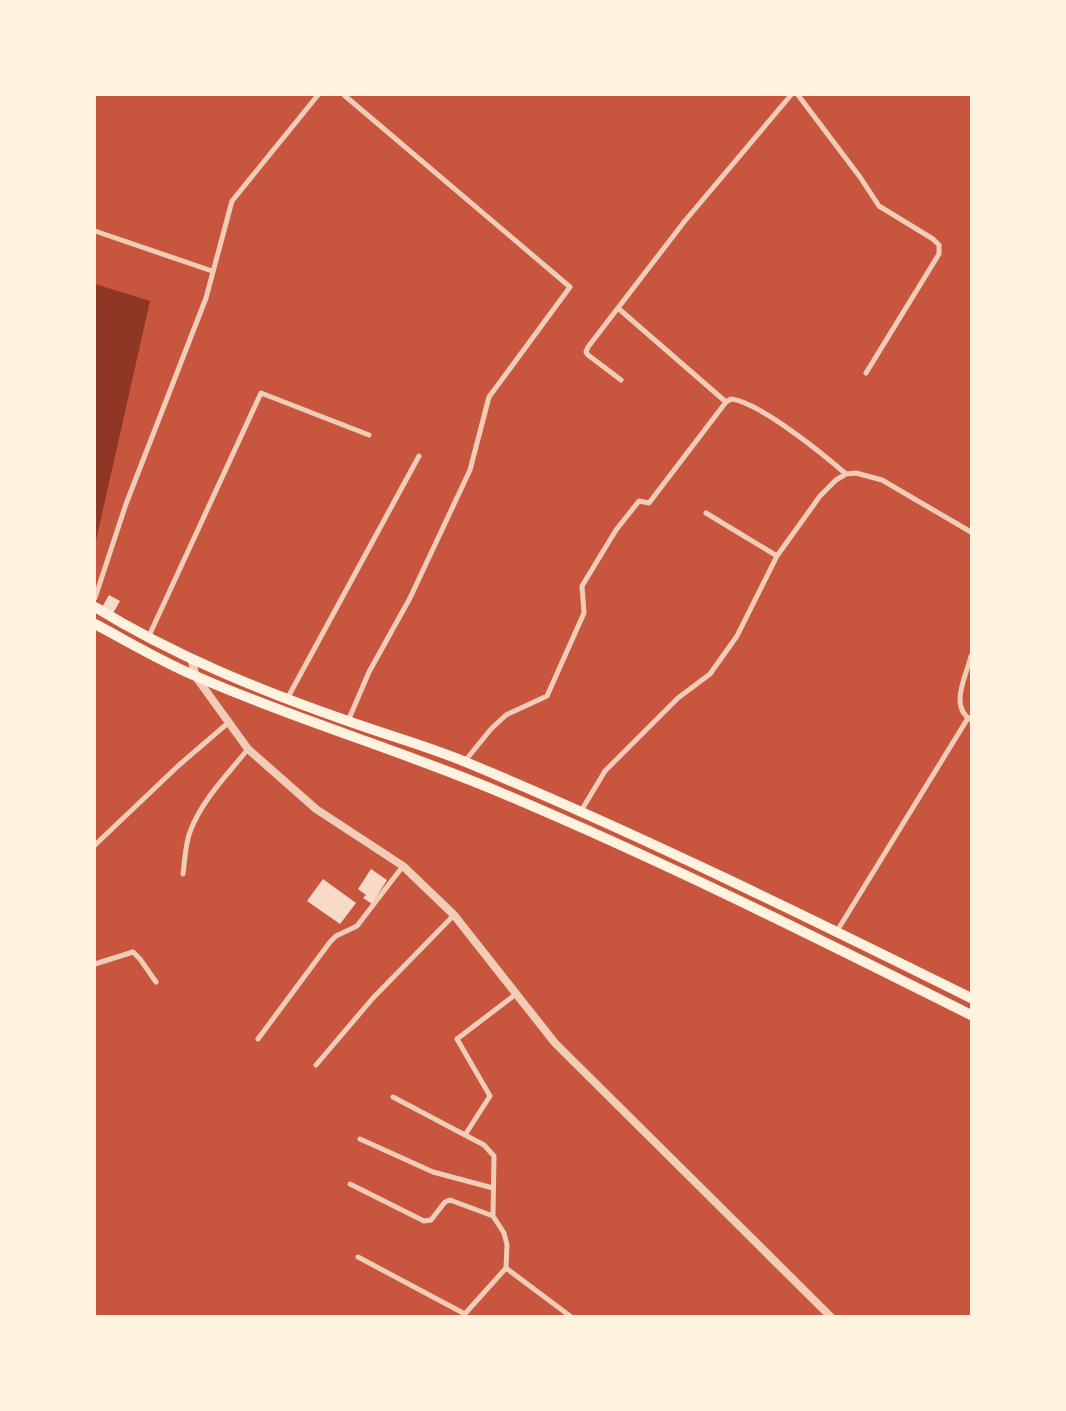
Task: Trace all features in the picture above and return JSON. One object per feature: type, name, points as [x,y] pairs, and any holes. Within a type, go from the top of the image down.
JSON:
[{"type":"main road","points":[[95,607],[148,639],[286,700],[464,761],[580,812],[837,931],[971,998]]},
{"type":"main road","points":[[95,624],[196,677],[319,725],[434,765],[506,794],[733,898],[971,1015]]},
{"type":"street","points":[[95,598],[126,504],[206,298],[232,201],[318,95]]},
{"type":"street","points":[[344,95],[570,287],[490,397],[470,470],[410,598],[369,672],[347,721]]},
{"type":"street","points":[[621,380],[586,352],[684,222],[791,95]]},
{"type":"street","points":[[798,95],[860,177],[878,206],[933,239],[939,245],[939,254],[866,372]]},
{"type":"street","points":[[95,231],[212,271]]},
{"type":"street","points":[[619,309],[726,402]]},
{"type":"street","points":[[148,639],[260,393],[369,435]]},
{"type":"street","points":[[464,761],[491,729],[506,715],[547,696],[584,613],[582,586],[616,530],[639,501],[649,503],[726,402],[731,399],[748,403],[830,460],[846,474]]},
{"type":"street","points":[[286,700],[419,456]]},
{"type":"street","points":[[580,812],[605,771],[678,698],[710,674],[737,636],[777,556],[820,496],[836,480],[846,474],[856,473],[882,480],[971,532]]},
{"type":"street","points":[[706,513],[777,556]]},
{"type":"street","points":[[837,931],[969,719],[959,708],[958,700],[971,656]]},
{"type":"street","points":[[191,658],[196,677],[248,749],[316,809],[403,866],[454,915],[555,1043],[830,1316]]},
{"type":"street","points":[[95,844],[178,766],[228,723]]},
{"type":"street","points":[[183,874],[190,830],[209,799],[248,749]]},
{"type":"street","points":[[258,1039],[330,942],[336,936],[357,926],[403,866]]},
{"type":"street","points":[[316,1065],[372,998],[454,915]]},
{"type":"street","points":[[95,964],[133,952],[156,982]]},
{"type":"street","points":[[465,1135],[490,1096],[457,1039],[516,994]]},
{"type":"street","points":[[358,1258],[464,1315],[506,1268],[507,1245],[504,1233],[493,1216],[494,1156],[491,1151],[393,1097]]},
{"type":"street","points":[[360,1139],[433,1172],[492,1188]]},
{"type":"street","points":[[350,1184],[424,1221],[431,1220],[445,1202],[450,1200],[493,1216]]},
{"type":"street","points":[[506,1268],[570,1316]]},
{"type":"shaded area","points":[[95,284],[150,301],[95,545]]},
{"type":"building","points":[[109,595],[120,601],[112,615],[101,609]]},
{"type":"building","points":[[371,869],[387,880],[372,904],[363,898],[366,895],[358,889]]},
{"type":"building","points":[[323,879],[356,903],[340,924],[307,901]]}]
